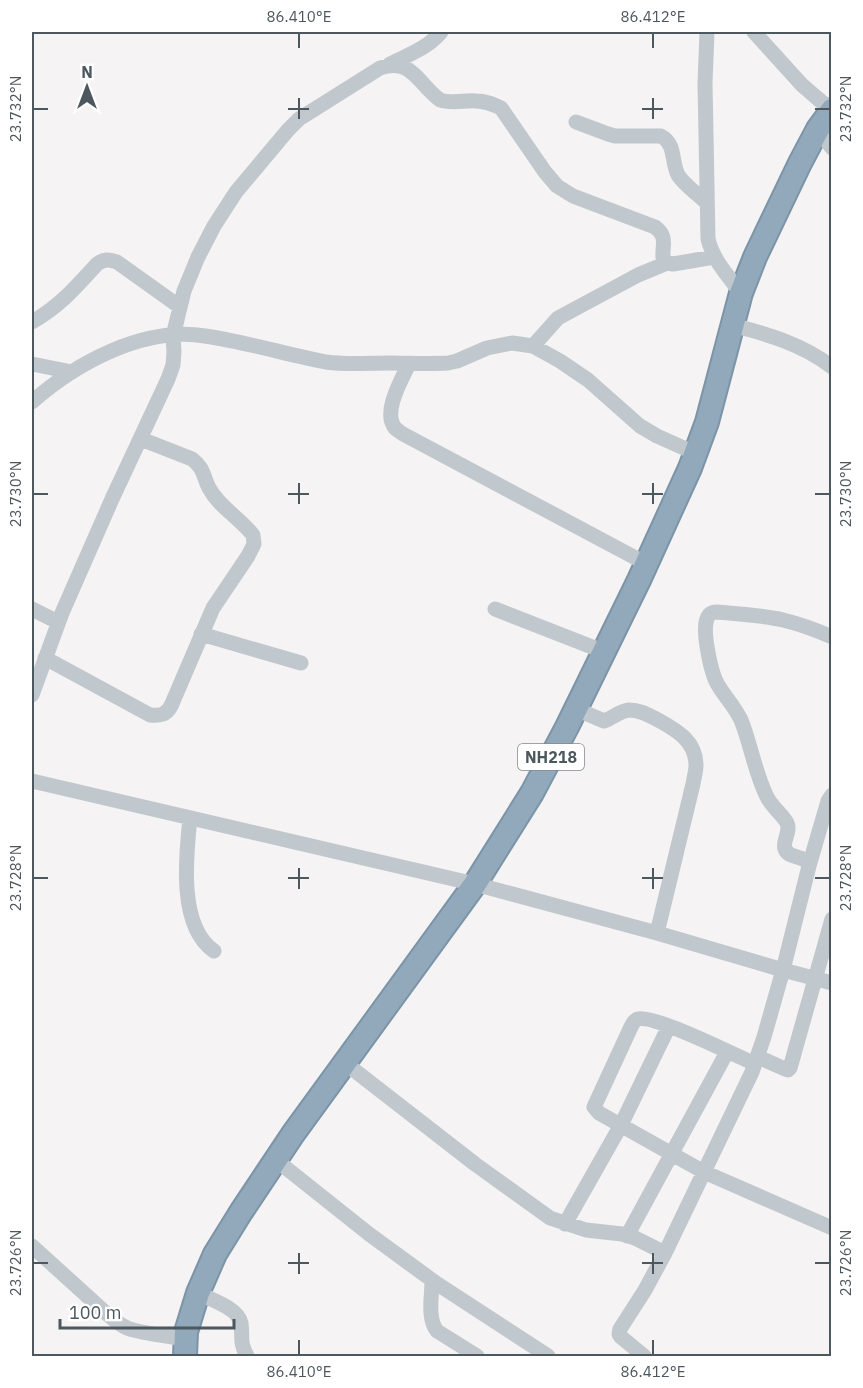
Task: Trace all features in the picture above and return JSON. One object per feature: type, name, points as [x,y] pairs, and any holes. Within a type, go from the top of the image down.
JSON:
[{"type":"highway","name":"NH218","points":[[186,1348],[186,1332],[198,1293],[216,1254],[241,1212],[345,1063],[475,884],[532,793],[576,709],[647,564],[690,468],[707,422],[741,293],[755,257],[827,116]]},
{"type":"street","points":[[32,695],[58,622],[168,379],[173,365],[173,336],[184,291],[214,226],[236,192],[299,119],[380,68],[423,47],[441,32]]},
{"type":"street","points":[[707,32],[705,83],[708,239],[714,257],[741,293]]},
{"type":"street","points":[[754,32],[827,116],[831,148]]},
{"type":"street","points":[[390,64],[406,67],[440,99],[446,101],[477,100],[489,102],[501,108],[557,186],[573,196],[655,227],[662,232],[664,237],[663,258],[667,263]]},
{"type":"street","points":[[576,122],[608,134],[661,135],[671,145],[679,176],[707,203]]},
{"type":"street","points":[[533,346],[558,318],[638,275],[667,263],[714,257]]},
{"type":"street","points":[[32,322],[64,300],[103,260],[117,262],[180,307]]},
{"type":"street","points":[[732,325],[795,345],[820,358],[831,367]]},
{"type":"street","points":[[32,402],[47,389],[97,357],[126,345],[152,338],[203,335],[327,362],[353,364],[448,363],[486,348],[512,343],[533,346],[560,361],[588,380],[640,426],[695,453]]},
{"type":"street","points":[[409,363],[391,408],[390,418],[394,427],[403,434],[647,564]]},
{"type":"street","points":[[32,364],[72,372]]},
{"type":"street","points":[[45,658],[150,715],[163,715],[171,706],[213,608],[254,544],[253,535],[210,489],[199,464],[192,459],[141,439]]},
{"type":"street","points":[[32,609],[58,622]]},
{"type":"street","points":[[495,609],[605,652]]},
{"type":"street","points":[[809,866],[805,859],[786,851],[784,846],[788,834],[787,823],[768,800],[741,720],[718,685],[712,671],[708,653],[706,621],[712,612],[782,619],[831,637]]},
{"type":"street","points":[[201,634],[301,663]]},
{"type":"street","points":[[576,709],[604,721],[624,711],[645,713],[677,731],[688,740],[694,752],[696,765],[693,784],[657,933]]},
{"type":"street","points":[[32,781],[475,884],[831,983]]},
{"type":"street","points":[[644,1356],[621,1337],[620,1329],[645,1290],[752,1072],[783,970],[809,866],[831,795]]},
{"type":"street","points":[[190,818],[187,853],[190,906],[200,936],[214,951]]},
{"type":"street","points":[[831,919],[788,1070],[727,1052],[669,1026],[639,1019],[630,1029],[594,1107],[599,1113],[704,1172],[831,1228]]},
{"type":"street","points":[[565,1224],[621,1125],[669,1026]]},
{"type":"street","points":[[627,1236],[727,1052]]},
{"type":"street","points":[[345,1063],[475,1164],[550,1218],[586,1230],[635,1238],[664,1253]]},
{"type":"street","points":[[276,1160],[432,1281],[548,1356]]},
{"type":"street","points":[[32,1246],[118,1322],[128,1328],[186,1348]]},
{"type":"street","points":[[432,1281],[434,1328],[477,1356]]},
{"type":"street","points":[[198,1293],[238,1315],[241,1322],[242,1349],[247,1356]]}]
